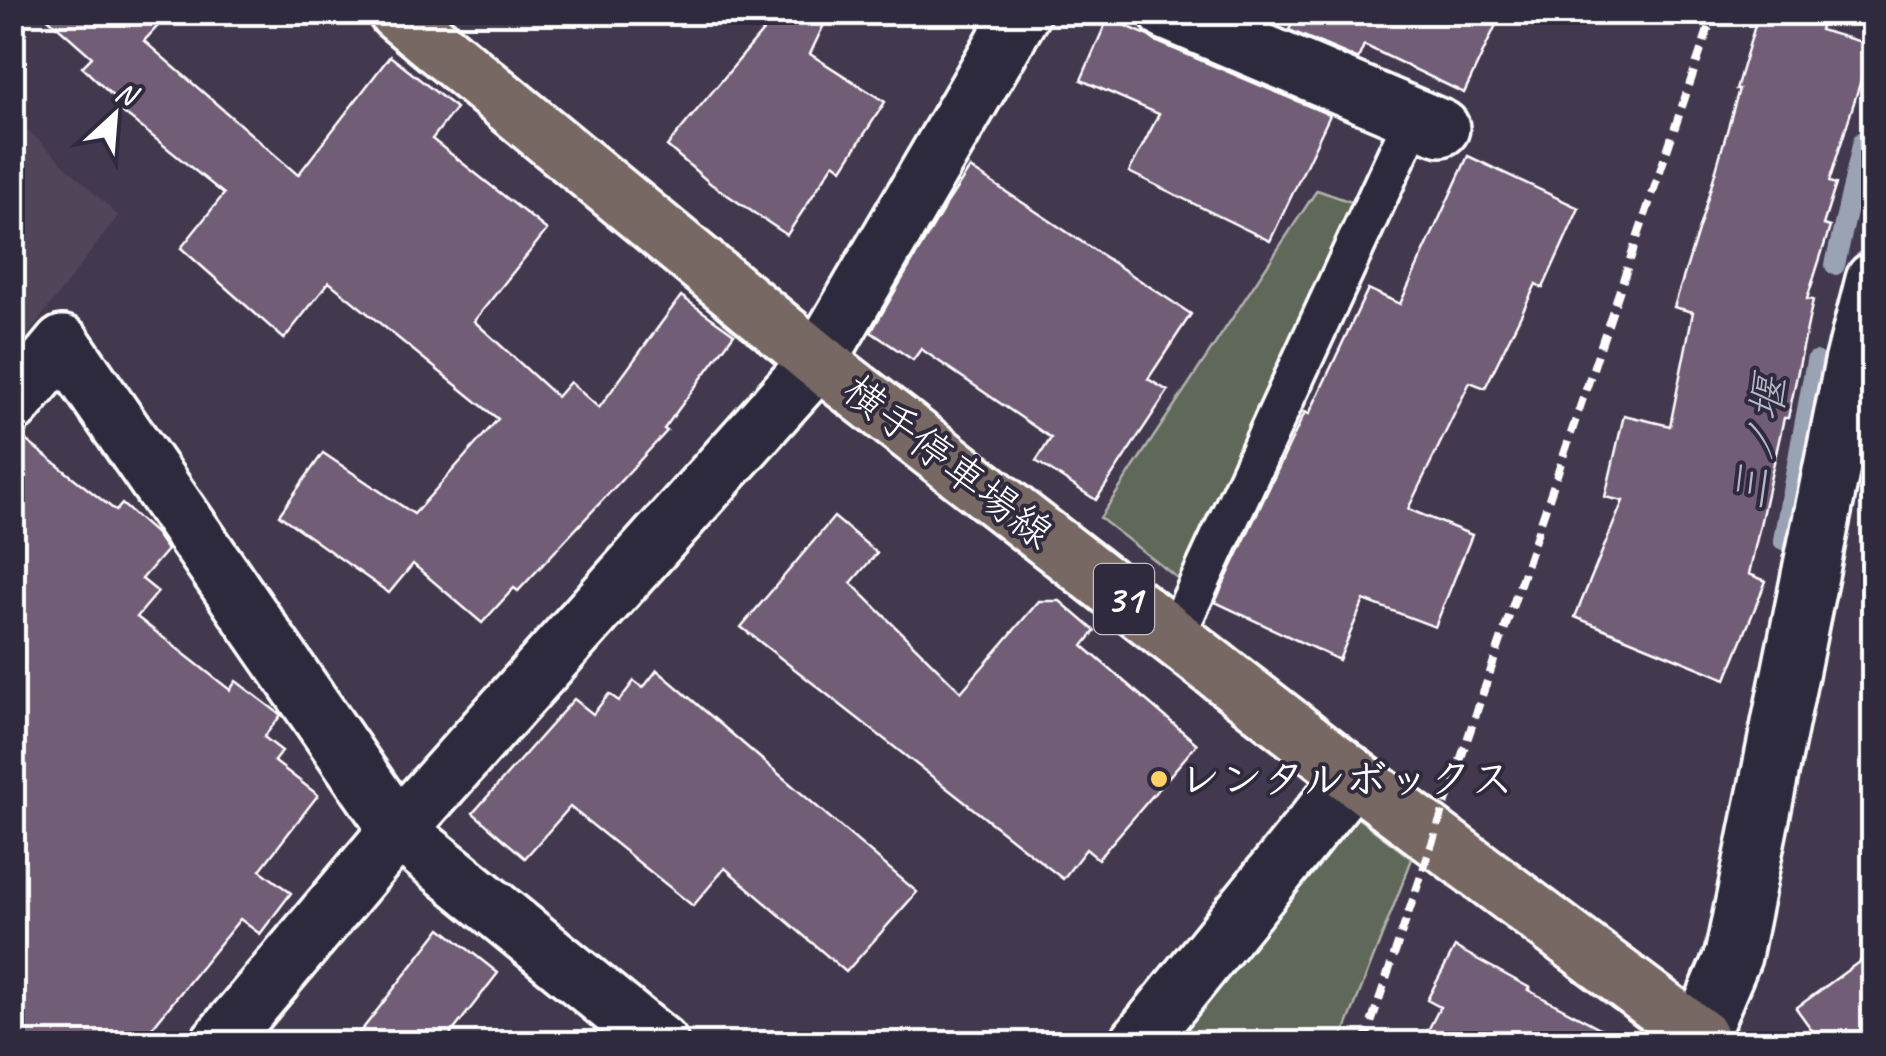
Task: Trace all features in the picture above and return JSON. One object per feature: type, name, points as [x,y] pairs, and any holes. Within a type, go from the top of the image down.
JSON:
[{"type":"main road","name":"横手停車場線","points":[[396,12],[818,361],[1702,1042]]},
{"type":"street","points":[[218,1044],[398,830],[818,361],[1022,12]]},
{"type":"street","points":[[1167,12],[1428,122]]},
{"type":"street","points":[[1702,1042],[1733,956],[1852,364],[1874,280]]},
{"type":"street","points":[[12,405],[63,344],[398,830],[660,1044]]},
{"type":"street","points":[[1137,1044],[1353,776]]},
{"type":"lane","points":[[1174,638],[1428,122]]},
{"type":"shaded area","points":[[13,116],[118,216],[12,354]]},
{"type":"green space","points":[[1317,190],[1360,205],[1185,584],[1100,518]]},
{"type":"green space","points":[[1347,810],[1412,859],[1340,1043],[1165,1044]]},
{"type":"building","points":[[41,12],[171,12],[144,41],[298,175],[390,56],[456,108],[432,139],[547,230],[474,321],[557,397],[570,382],[599,408],[681,296],[734,334],[664,429],[667,431],[518,591],[514,588],[482,623],[413,564],[389,593],[279,515],[323,453],[414,514],[498,419],[329,282],[284,339],[181,248],[224,194],[116,107],[120,103],[82,67],[92,57]]},
{"type":"building","points":[[779,12],[830,12],[810,54],[885,102],[842,169],[834,163],[787,235],[711,184],[667,146]]},
{"type":"building","points":[[1294,12],[1502,12],[1464,93],[1364,45],[1358,59],[1289,30]]},
{"type":"building","points":[[1759,12],[1825,12],[1820,30],[1872,45],[1829,182],[1836,184],[1823,225],[1830,227],[1807,299],[1813,300],[1749,574],[1766,581],[1726,679],[1575,617],[1623,501],[1605,497],[1624,415],[1670,426],[1693,312],[1674,307]]},
{"type":"building","points":[[1108,18],[1330,115],[1270,241],[1129,172],[1159,114],[1081,80]]},
{"type":"building","points":[[1468,156],[1579,208],[1543,288],[1536,284],[1485,388],[1470,382],[1408,509],[1472,535],[1435,627],[1364,600],[1339,660],[1215,602],[1368,289],[1400,304]]},
{"type":"building","points":[[970,168],[1191,314],[1148,379],[1168,391],[1096,500],[1036,461],[1051,438],[921,349],[913,360],[871,332]]},
{"type":"building","points":[[12,435],[19,435],[116,511],[122,504],[155,533],[167,550],[142,579],[158,592],[137,617],[230,690],[236,681],[281,715],[264,737],[282,751],[274,761],[318,795],[260,870],[291,893],[260,934],[240,919],[139,1044],[12,1044]]},
{"type":"building","points":[[834,517],[877,553],[851,583],[961,692],[1039,601],[1060,601],[1095,631],[1083,646],[1197,744],[1098,859],[1086,849],[1063,879],[741,627]]},
{"type":"building","points":[[657,670],[917,892],[846,972],[725,868],[693,906],[570,807],[525,858],[473,813],[574,699],[593,714],[609,694],[619,701],[634,681],[643,688]]},
{"type":"building","points":[[441,928],[498,973],[443,1044],[351,1044]]},
{"type":"building","points":[[1455,947],[1630,1044],[1421,1044],[1440,1007],[1427,1000]]},
{"type":"building","points":[[1874,951],[1874,1044],[1822,1044],[1796,1008]]},
{"type":"waterway","name":"三ノ堰","points":[[1835,265],[1863,141]]},
{"type":"waterway","name":"三ノ堰","points":[[1783,540],[1816,361]]},
{"type":"railway","points":[[1364,1044],[1714,12]]},
{"type":"place","name":"レンタルボックス","points":[[1159,779]]}]
